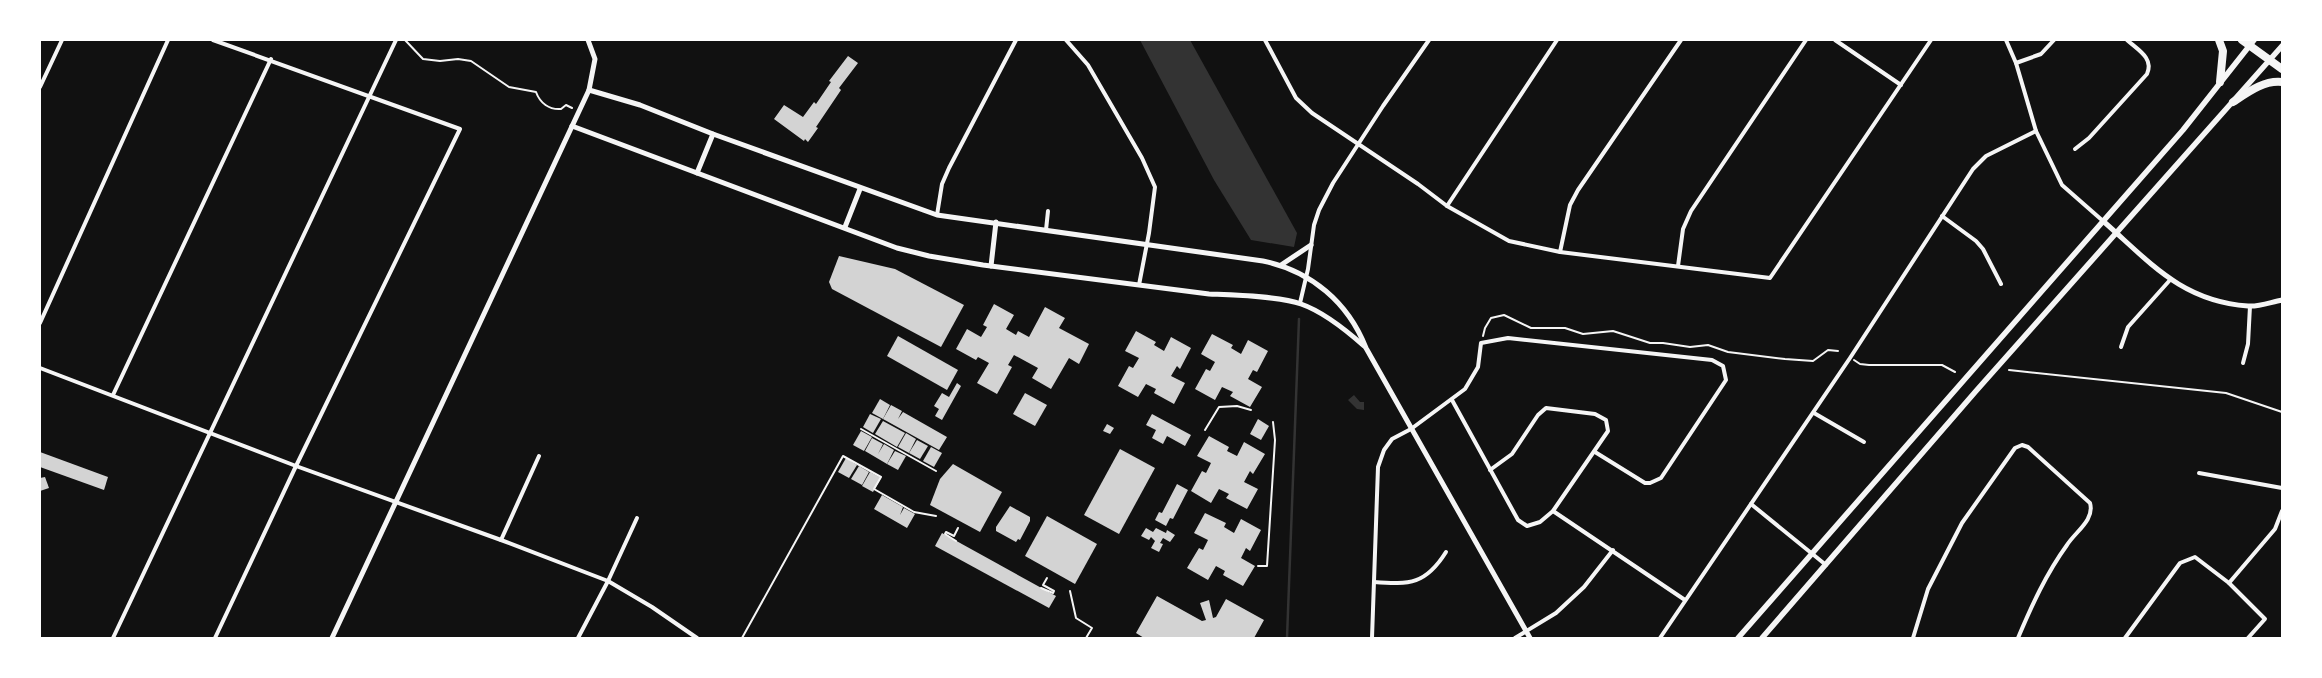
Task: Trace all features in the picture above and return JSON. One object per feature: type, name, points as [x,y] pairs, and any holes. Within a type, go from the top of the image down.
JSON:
[{"type":"highway","points":[[2219,40],[2223,51],[2220,82]]},
{"type":"highway","points":[[2242,40],[2252,43],[2270,61],[2282,69]]},
{"type":"highway","points":[[2233,102],[2256,87],[2276,81],[2282,82]]},
{"type":"main road","points":[[1738,638],[1813,555],[2183,130],[2252,43]]},
{"type":"main road","points":[[1762,638],[1982,384],[2282,46]]},
{"type":"street","points":[[40,87],[62,40]]},
{"type":"street","points":[[40,322],[168,40]]},
{"type":"street","points":[[214,40],[271,59],[460,129],[296,466],[215,638]]},
{"type":"street","points":[[112,638],[396,40]]},
{"type":"street","points":[[332,638],[589,90],[595,59],[588,40]]},
{"type":"street","points":[[937,215],[942,184],[949,168],[1016,40]]},
{"type":"street","points":[[1066,40],[1088,65],[1142,158],[1154,187],[1139,284]]},
{"type":"street","points":[[1265,40],[1296,98],[1312,113],[1447,206],[1509,241],[1560,252],[1770,278],[1931,40]]},
{"type":"street","points":[[1447,206],[1556,40]]},
{"type":"street","points":[[1560,252],[1570,205],[1578,190],[1680,40]]},
{"type":"street","points":[[1678,266],[1683,229],[1691,211],[1806,40]]},
{"type":"street","points":[[1835,40],[1901,84]]},
{"type":"street","points":[[2006,40],[2016,64],[2036,130],[2062,185],[2170,280],[2205,298],[2250,306],[2282,300]]},
{"type":"street","points":[[2016,64],[2041,54],[2054,40]]},
{"type":"street","points":[[2075,149],[2089,138],[2146,74],[2150,67],[2148,60],[2127,40]]},
{"type":"street","points":[[1300,303],[1314,225],[1319,210],[1359,144],[1428,41]]},
{"type":"street","points":[[113,395],[271,59]]},
{"type":"street","points":[[589,90],[640,105],[860,189],[937,215],[996,222],[1282,265],[1306,277],[1337,302],[1352,319],[1411,429],[1530,638]]},
{"type":"street","points":[[572,126],[898,248],[930,256],[992,266],[1300,303],[1353,335],[1366,348]]},
{"type":"street","points":[[1660,638],[1814,413],[1973,169],[1986,156],[2036,130]]},
{"type":"street","points":[[697,173],[713,134]]},
{"type":"street","points":[[845,227],[860,189]]},
{"type":"street","points":[[1046,230],[1048,211]]},
{"type":"street","points":[[1942,216],[1976,240],[1983,249],[2001,284]]},
{"type":"street","points":[[992,266],[996,222]]},
{"type":"street","points":[[1282,265],[1311,245]]},
{"type":"street","points":[[2121,348],[2128,327],[2170,280]]},
{"type":"street","points":[[2243,363],[2248,344],[2250,306]]},
{"type":"street","points":[[1372,638],[1378,467],[1387,445],[1392,440],[1411,429],[1465,389],[1478,367],[1481,343],[1508,338],[1712,360],[1723,366],[1726,380],[1660,478],[1650,483],[1645,483],[1595,452]]},
{"type":"street","points":[[40,368],[394,503],[501,540],[608,581],[652,607],[697,638]]},
{"type":"street","points":[[1452,400],[1490,470],[1522,524],[1532,526],[1553,511],[1595,452],[1608,431],[1606,420],[1595,414],[1546,408],[1538,415],[1512,454],[1490,470]]},
{"type":"street","points":[[1814,413],[1864,442]]},
{"type":"street","points":[[1913,638],[1928,589],[1962,523],[2015,448],[2022,445],[2028,448],[2090,503],[2092,509],[2091,516],[2068,543],[2039,588],[2018,638]]},
{"type":"street","points":[[501,540],[539,456]]},
{"type":"street","points":[[2199,473],[2282,488]]},
{"type":"street","points":[[1751,504],[1826,565]]},
{"type":"street","points":[[1553,511],[1685,600]]},
{"type":"street","points":[[2229,583],[2275,528],[2282,511]]},
{"type":"street","points":[[578,638],[608,581],[637,518]]},
{"type":"street","points":[[1515,638],[1556,613],[1584,587],[1612,550]]},
{"type":"street","points":[[1374,582],[1410,583],[1423,578],[1438,566],[1446,552]]},
{"type":"street","points":[[2125,638],[2180,563],[2195,557],[2229,583],[2265,619],[2248,638]]},
{"type":"path","points":[[405,40],[423,59],[471,61],[509,87],[536,92],[541,101],[552,109],[561,109],[566,105],[579,111]]},
{"type":"path","points":[[1481,343],[1484,328],[1491,318],[1504,315],[1531,328],[1565,328],[1583,334],[1613,331],[1650,343],[1690,347],[1708,344],[1728,352],[1749,355],[1813,360],[1828,350],[1838,351]]},
{"type":"path","points":[[1854,360],[1860,364],[1869,365],[1942,365],[1955,372]]},
{"type":"path","points":[[2009,370],[2215,394],[2226,393],[2282,412]]},
{"type":"path","points":[[1204,430],[1219,407],[1237,406],[1251,410]]},
{"type":"path","points":[[1258,566],[1267,566],[1275,440],[1274,422]]},
{"type":"path","points":[[861,429],[936,471]]},
{"type":"path","points":[[742,638],[843,456],[881,477],[874,489],[914,512],[936,516]]},
{"type":"path","points":[[956,541],[945,534],[946,532],[954,536],[958,528]]},
{"type":"path","points":[[1041,588],[1053,593],[1054,591],[1043,585],[1047,578]]},
{"type":"path","points":[[1070,591],[1076,618],[1092,628],[1086,638]]},
{"type":"shaded area","points":[[1140,40],[1190,40],[1297,233],[1294,247],[1251,240],[1214,180]]},
{"type":"shaded area","points":[[1354,395],[1360,402],[1364,402],[1364,410],[1357,409],[1348,400]]},
{"type":"building","points":[[848,56],[858,63],[839,88],[841,90],[808,142],[774,119],[784,105],[803,117],[814,102],[816,104],[831,82],[829,81]]},
{"type":"building","points":[[839,256],[895,269],[964,305],[941,347],[832,289],[829,282]]},
{"type":"building","points":[[994,304],[1014,315],[1006,329],[1016,335],[1018,331],[1029,337],[1045,307],[1065,318],[1059,328],[1089,344],[1079,364],[1069,358],[1051,389],[1032,378],[1038,368],[1014,355],[1008,365],[1012,367],[997,394],[977,383],[989,363],[978,357],[976,360],[956,349],[967,329],[981,337],[987,327],[983,325]]},
{"type":"building","points":[[1136,331],[1156,342],[1154,345],[1164,351],[1171,337],[1191,348],[1180,369],[1177,366],[1171,376],[1185,383],[1174,404],[1154,393],[1156,389],[1146,384],[1138,397],[1118,386],[1129,366],[1133,368],[1139,358],[1125,351]]},
{"type":"building","points":[[1212,334],[1233,345],[1231,348],[1241,354],[1248,340],[1268,351],[1257,372],[1253,370],[1248,379],[1262,387],[1250,407],[1230,396],[1233,392],[1222,387],[1215,400],[1195,389],[1206,369],[1210,371],[1215,362],[1201,354]]},
{"type":"building","points":[[898,336],[958,370],[947,390],[887,356]]},
{"type":"building","points":[[957,383],[961,386],[942,420],[935,416],[939,409],[934,406],[942,393],[949,397]]},
{"type":"building","points":[[1025,393],[1047,405],[1035,426],[1013,414]]},
{"type":"building","points":[[880,399],[890,405],[883,419],[872,413]]},
{"type":"building","points":[[891,405],[902,411],[898,419],[903,412],[947,437],[939,450],[883,419]]},
{"type":"building","points":[[870,414],[881,419],[873,433],[863,427]]},
{"type":"building","points":[[1152,414],[1191,435],[1185,446],[1167,436],[1163,444],[1152,438],[1156,430],[1146,425]]},
{"type":"building","points":[[1258,419],[1269,426],[1261,440],[1250,434]]},
{"type":"building","points":[[883,421],[905,433],[897,447],[875,434]]},
{"type":"building","points":[[1107,424],[1114,428],[1110,434],[1103,431]]},
{"type":"building","points":[[861,431],[872,437],[864,451],[853,445]]},
{"type":"building","points":[[906,433],[916,439],[909,453],[898,447]]},
{"type":"building","points":[[1209,436],[1229,447],[1227,451],[1237,456],[1244,442],[1265,454],[1253,474],[1250,471],[1244,482],[1258,489],[1247,509],[1226,498],[1229,494],[1219,489],[1211,503],[1191,491],[1202,471],[1206,473],[1211,463],[1197,456]]},
{"type":"building","points":[[872,438],[883,444],[878,454],[884,444],[894,450],[887,464],[865,451]]},
{"type":"building","points":[[917,440],[928,446],[920,459],[909,453]]},
{"type":"building","points":[[931,447],[942,453],[934,467],[923,461]]},
{"type":"building","points":[[1120,449],[1155,468],[1119,534],[1084,515]]},
{"type":"building","points":[[895,451],[906,456],[898,470],[887,464]]},
{"type":"building","points":[[40,452],[108,477],[104,490],[40,467]]},
{"type":"building","points":[[846,458],[857,465],[849,478],[838,472]]},
{"type":"building","points":[[953,464],[1002,492],[980,532],[930,505],[940,479]]},
{"type":"building","points":[[859,466],[869,472],[862,485],[851,479]]},
{"type":"building","points":[[870,472],[881,478],[873,492],[862,486]]},
{"type":"building","points":[[45,477],[49,488],[40,491],[40,478]]},
{"type":"building","points":[[1177,484],[1188,490],[1173,519],[1170,518],[1166,526],[1155,520],[1159,512],[1162,513]]},
{"type":"building","points":[[882,495],[903,507],[900,515],[904,508],[915,514],[907,528],[874,509]]},
{"type":"building","points":[[1010,506],[1030,517],[1030,521],[1020,540],[1018,539],[1016,542],[996,531],[996,527]]},
{"type":"building","points":[[1205,513],[1226,523],[1224,527],[1234,533],[1241,519],[1261,530],[1250,551],[1246,548],[1241,558],[1255,566],[1243,586],[1223,575],[1225,571],[1216,566],[1208,580],[1187,568],[1199,548],[1203,550],[1208,540],[1194,533]]},
{"type":"building","points":[[1047,516],[1097,544],[1075,584],[1025,556]]},
{"type":"building","points":[[1146,528],[1153,532],[1156,528],[1166,533],[1167,530],[1175,535],[1170,542],[1163,538],[1160,543],[1163,544],[1159,552],[1151,548],[1155,541],[1151,537],[1149,540],[1141,536]]},
{"type":"building","points":[[942,533],[1056,596],[1049,608],[935,546]]},
{"type":"building","points":[[1157,596],[1202,621],[1206,620],[1200,603],[1209,600],[1213,618],[1216,617],[1226,599],[1264,620],[1254,638],[1144,638],[1136,633]]},
{"type":"waterway","points":[[1287,638],[1299,319]]}]
